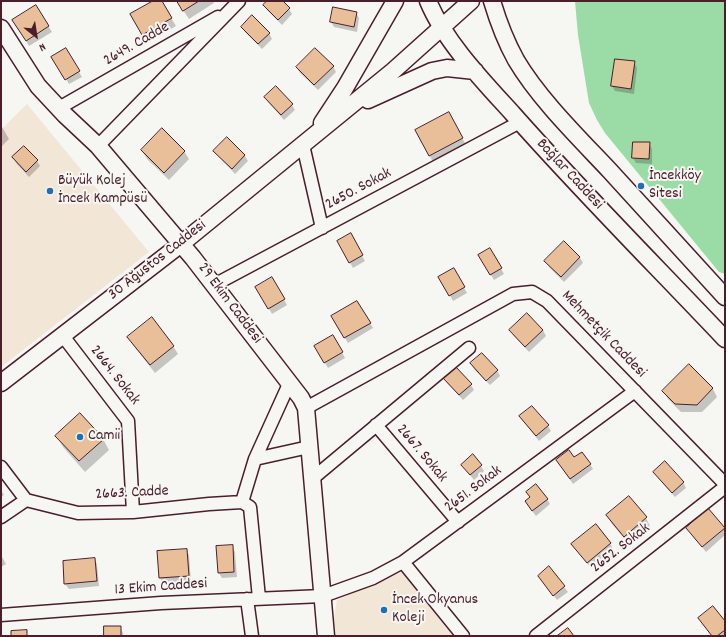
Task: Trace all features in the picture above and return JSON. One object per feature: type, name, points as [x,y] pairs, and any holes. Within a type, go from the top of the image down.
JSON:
[{"type":"street","name":"30 Ağustos Caddesi","points":[[308,140],[345,88],[395,1]]},
{"type":"street","name":"Bağlar Caddesi","points":[[428,1],[442,28],[475,71],[520,122],[725,338]]},
{"type":"street","name":"30 Ağustos Caddesi","points":[[1,383],[181,244],[393,71],[471,1]]},
{"type":"street","name":"Bağlar Caddesi","points":[[492,1],[505,38],[528,78],[562,119],[725,297]]},
{"type":"street","name":"2649. Cadde","points":[[59,108],[235,5]]},
{"type":"street","name":"2649. Cadde","points":[[98,146],[235,5]]},
{"type":"street","name":"29 Ekim Caddesi","points":[[1,28],[38,86],[98,146],[181,244],[214,285],[306,408]]},
{"type":"street","points":[[345,110],[432,71],[447,68],[475,71]]},
{"type":"street","name":"2650. Sokak","points":[[214,285],[520,122]]},
{"type":"street","points":[[308,140],[322,228]]},
{"type":"street","name":"Mehmetçik Caddesi","points":[[306,408],[513,294],[532,292],[548,301],[725,485]]},
{"type":"street","name":"2664. Sokak","points":[[62,336],[128,421],[133,512]]},
{"type":"street","points":[[312,479],[469,348]]},
{"type":"street","points":[[259,598],[250,507],[242,502],[255,459],[289,384]]},
{"type":"street","name":"2651. Sokak","points":[[322,596],[373,578],[403,562],[635,391]]},
{"type":"street","points":[[306,408],[326,636]]},
{"type":"street","name":"2667. Sokak","points":[[376,425],[458,522]]},
{"type":"street","points":[[255,459],[309,447]]},
{"type":"street","points":[[1,467],[26,500],[1,517]]},
{"type":"street","name":"2652. Sokak","points":[[536,636],[725,485]]},
{"type":"street","name":"2663. Cadde","points":[[26,500],[78,513],[133,512],[242,502]]},
{"type":"street","points":[[403,562],[463,636]]},
{"type":"street","name":"13 Ekim Caddesi","points":[[1,616],[162,603],[322,596]]},
{"type":"street","points":[[247,599],[252,636]]},
{"type":"shaded area","name":"Büyük Kolej İncek Kampüsü","points":[[27,104],[149,252],[1,367],[1,130]]},
{"type":"shaded area","name":"İncek Okyanus Koleji","points":[[402,572],[453,636],[336,636],[334,619],[337,600]]},
{"type":"green space","points":[[575,1],[725,1],[725,274],[719,272],[605,133],[597,120],[589,103],[578,35]]},
{"type":"building","points":[[153,1],[162,1],[172,18],[142,35],[130,14]]},
{"type":"building","points":[[177,1],[199,1],[183,11]]},
{"type":"building","points":[[267,1],[283,1],[290,8],[278,20],[263,5]]},
{"type":"building","points":[[36,5],[49,26],[26,41],[12,20]]},
{"type":"building","points":[[333,7],[357,12],[354,27],[330,22]]},
{"type":"building","points":[[252,15],[270,33],[258,44],[241,27]]},
{"type":"building","points":[[66,48],[80,71],[65,80],[51,57]]},
{"type":"building","points":[[315,48],[334,66],[314,85],[296,67]]},
{"type":"building","points":[[615,59],[635,61],[631,89],[611,86]]},
{"type":"building","points":[[276,86],[293,104],[281,115],[264,97]]},
{"type":"building","points":[[449,112],[463,138],[429,156],[415,130]]},
{"type":"building","points":[[162,128],[185,151],[164,173],[141,150]]},
{"type":"building","points":[[227,137],[245,155],[232,169],[213,151]]},
{"type":"building","points":[[633,142],[650,142],[649,159],[632,158]]},
{"type":"building","points":[[24,146],[38,160],[26,172],[12,157]]},
{"type":"building","points":[[351,233],[363,255],[349,263],[337,241]]},
{"type":"building","points":[[564,241],[580,257],[561,277],[544,261]]},
{"type":"building","points":[[490,248],[502,268],[490,275],[478,255]]},
{"type":"building","points":[[454,268],[465,287],[449,296],[438,277]]},
{"type":"building","points":[[272,277],[285,299],[268,309],[255,287]]},
{"type":"building","points":[[357,301],[371,323],[344,338],[331,316]]},
{"type":"building","points":[[527,313],[543,330],[525,347],[509,330]]},
{"type":"building","points":[[152,317],[174,346],[150,365],[127,337]]},
{"type":"building","points":[[333,335],[343,352],[324,363],[314,346]]},
{"type":"building","points":[[482,353],[498,370],[486,381],[470,363]]},
{"type":"building","points":[[689,364],[713,388],[697,405],[675,404],[662,391]]},
{"type":"building","points":[[455,366],[472,384],[459,395],[443,378]]},
{"type":"building","points":[[532,406],[549,425],[536,436],[519,416]]},
{"type":"building","name":"Camii","points":[[80,413],[104,439],[79,461],[55,436]]},
{"type":"building","points":[[569,450],[574,457],[582,452],[591,464],[570,479],[556,460]]},
{"type":"building","points":[[473,454],[482,465],[470,475],[461,465]]},
{"type":"building","points":[[665,461],[684,482],[672,493],[653,472]]},
{"type":"building","points":[[536,484],[548,499],[532,511],[525,501],[530,497],[526,492]]},
{"type":"building","points":[[629,496],[647,517],[624,537],[606,515]]},
{"type":"building","points":[[708,508],[725,528],[702,547],[686,528]]},
{"type":"building","points":[[596,524],[611,543],[587,563],[571,544]]},
{"type":"building","points":[[233,545],[234,572],[218,573],[216,546]]},
{"type":"building","points":[[187,549],[189,576],[159,578],[157,551]]},
{"type":"building","points":[[95,558],[97,581],[64,584],[63,561]]},
{"type":"building","points":[[549,566],[565,586],[553,596],[538,576]]},
{"type":"building","points":[[713,606],[725,621],[725,630],[717,636],[712,636],[698,618]]},
{"type":"building","points":[[104,626],[121,626],[121,636],[104,636]]},
{"type":"building","points":[[568,628],[574,636],[557,636]]},
{"type":"building","points":[[27,630],[27,636],[11,636],[11,631]]},
{"type":"place","name":"İncekköy Sitesi","points":[[641,186]]},
{"type":"place","name":"Büyük Kolej İncek Kampüsü","points":[[50,191]]},
{"type":"place","name":"Camii","points":[[80,437]]},
{"type":"place","name":"İncek Okyanus Koleji","points":[[384,610]]}]
